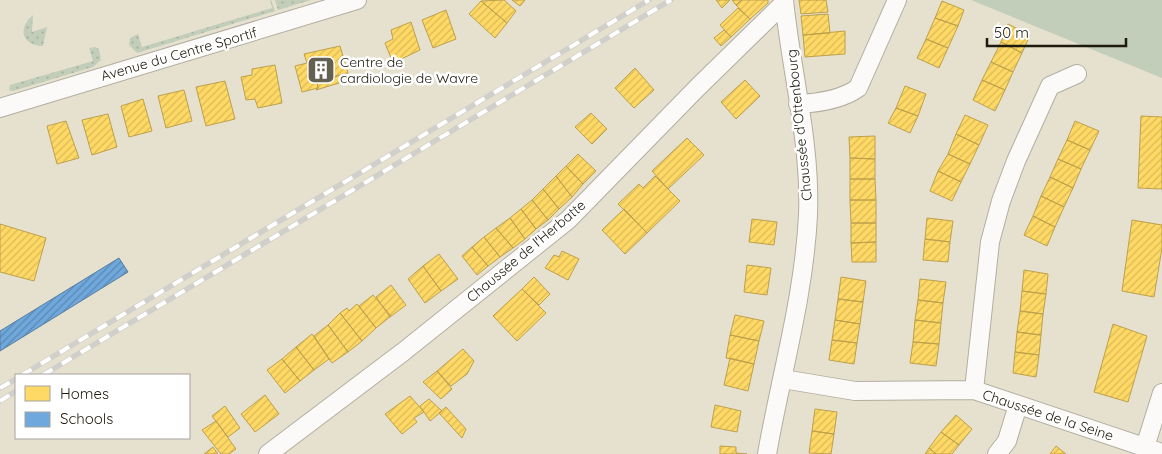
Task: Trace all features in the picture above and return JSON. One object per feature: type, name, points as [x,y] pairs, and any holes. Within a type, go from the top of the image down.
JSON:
[{"type":"street","name":"Avenue du Centre Sportif","points":[[0,108],[357,0]]},
{"type":"street","points":[[798,104],[819,103],[851,93],[858,88],[898,0]]},
{"type":"street","name":"Chaussée d'Ottenbourg","points":[[767,454],[802,282],[808,214],[807,172],[784,2]]},
{"type":"street","name":"Chaussée de l'Herbatte","points":[[268,454],[403,352],[568,220],[784,2]]},
{"type":"street","points":[[974,390],[990,242],[1001,201],[1050,86],[1077,74]]},
{"type":"street","name":"Chaussée de la Seine","points":[[783,379],[855,391],[974,390],[1154,450]]},
{"type":"street","points":[[1154,450],[1162,393]]},
{"type":"street","points":[[997,454],[1007,441],[1018,405]]},
{"type":"green space","points":[[270,0],[275,11],[137,53],[129,45],[130,38],[138,34],[142,47],[272,8]]},
{"type":"green space","points":[[275,0],[311,0],[278,10]]},
{"type":"green space","points":[[971,0],[1162,0],[1162,78]]},
{"type":"green space","points":[[33,15],[32,32],[47,27],[43,46],[30,43],[24,35],[25,25]]},
{"type":"green space","points":[[95,47],[99,49],[101,60],[93,67],[13,91],[9,90],[10,85],[93,61],[89,48]]},
{"type":"building: Homes","points":[[504,0],[516,11],[507,23],[481,1]]},
{"type":"building: Homes","points":[[512,0],[525,0],[520,6]]},
{"type":"building: Homes","points":[[716,0],[730,0],[722,8]]},
{"type":"building: Homes","points":[[732,0],[742,0],[736,5]]},
{"type":"building: Homes","points":[[742,0],[768,0],[768,3],[750,19],[736,5]]},
{"type":"building: Homes","points":[[799,0],[826,0],[828,12],[801,14]]},
{"type":"building: Homes","points":[[481,1],[507,23],[495,38],[469,14]]},
{"type":"building: Homes","points":[[942,1],[964,10],[958,26],[935,18]]},
{"type":"building: Homes","points":[[738,8],[750,19],[731,37],[720,25]]},
{"type":"building: Homes","points":[[446,10],[456,39],[433,48],[422,20]]},
{"type":"building: Homes","points":[[828,14],[830,33],[803,35],[801,16]]},
{"type":"building: Homes","points":[[935,18],[958,26],[948,48],[926,39]]},
{"type":"building: Homes","points":[[411,22],[420,50],[393,63],[385,43],[393,39],[391,30]]},
{"type":"building: Homes","points":[[1008,24],[1030,35],[1022,53],[1001,42]]},
{"type":"building: Homes","points":[[724,30],[731,37],[721,46],[714,38]]},
{"type":"building: Homes","points":[[845,31],[845,54],[805,57],[803,35]]},
{"type":"building: Homes","points":[[926,39],[948,48],[939,68],[917,58]]},
{"type":"building: Homes","points":[[1001,42],[1022,53],[1013,72],[991,62]]},
{"type":"building: Homes","name":"Centre de cardiologie de Wavre","points":[[340,46],[348,73],[317,82],[318,88],[302,92],[295,66],[307,63],[304,54]]},
{"type":"building: Homes","points":[[991,62],[1013,72],[1005,90],[982,80]]},
{"type":"building: Homes","points":[[275,65],[282,103],[258,108],[255,99],[246,100],[241,77],[252,75],[252,69]]},
{"type":"building: Homes","points":[[635,68],[654,90],[634,108],[615,88]]},
{"type":"building: Homes","points":[[346,73],[349,80],[316,90],[318,88],[317,82]]},
{"type":"building: Homes","points":[[745,80],[760,96],[736,119],[721,102]]},
{"type":"building: Homes","points":[[982,80],[1005,90],[995,111],[973,100]]},
{"type":"building: Homes","points":[[225,81],[235,119],[206,126],[196,87]]},
{"type":"building: Homes","points":[[905,86],[926,94],[918,116],[896,108]]},
{"type":"building: Homes","points":[[184,90],[192,121],[166,128],[158,96]]},
{"type":"building: Homes","points":[[143,99],[152,131],[129,137],[121,106]]},
{"type":"building: Homes","points":[[896,108],[918,116],[910,133],[888,123]]},
{"type":"building: Homes","points":[[591,113],[607,129],[592,144],[575,127]]},
{"type":"building: Homes","points":[[108,114],[117,147],[92,155],[82,120]]},
{"type":"building: Homes","points":[[965,115],[988,125],[979,145],[956,134]]},
{"type":"building: Homes","points":[[1141,116],[1162,117],[1162,189],[1138,188]]},
{"type":"building: Homes","points":[[66,121],[79,158],[57,164],[47,126]]},
{"type":"building: Homes","points":[[1075,121],[1099,131],[1090,150],[1067,140]]},
{"type":"building: Homes","points":[[956,134],[979,145],[970,164],[948,154]]},
{"type":"building: Homes","points":[[875,136],[875,159],[850,158],[849,137]]},
{"type":"building: Homes","points":[[687,138],[704,155],[668,189],[652,171]]},
{"type":"building: Homes","points":[[1067,140],[1090,150],[1081,169],[1058,159]]},
{"type":"building: Homes","points":[[578,154],[596,171],[583,184],[566,166]]},
{"type":"building: Homes","points":[[948,154],[970,164],[961,182],[938,171]]},
{"type":"building: Homes","points":[[850,158],[875,159],[875,179],[850,179]]},
{"type":"building: Homes","points":[[1058,159],[1081,169],[1073,188],[1050,177]]},
{"type":"building: Homes","points":[[566,166],[583,184],[572,197],[556,176]]},
{"type":"building: Homes","points":[[938,171],[961,182],[952,201],[930,191]]},
{"type":"building: Homes","points":[[556,176],[572,197],[559,209],[543,189]]},
{"type":"building: Homes","points":[[655,176],[680,201],[647,233],[618,204],[639,184],[643,188]]},
{"type":"building: Homes","points":[[1050,177],[1073,188],[1064,207],[1041,196]]},
{"type":"building: Homes","points":[[850,179],[875,179],[876,200],[850,200]]},
{"type":"building: Homes","points":[[543,189],[559,209],[548,220],[532,200]]},
{"type":"building: Homes","points":[[1041,196],[1064,207],[1055,227],[1033,216]]},
{"type":"building: Homes","points":[[532,200],[548,220],[536,229],[521,209]]},
{"type":"building: Homes","points":[[850,200],[876,200],[876,223],[851,223]]},
{"type":"building: Homes","points":[[521,209],[536,229],[525,239],[510,218]]},
{"type":"building: Homes","points":[[624,209],[647,233],[625,254],[602,230]]},
{"type":"building: Homes","points":[[1033,216],[1055,227],[1047,246],[1024,235]]},
{"type":"building: Homes","points":[[510,218],[525,239],[513,248],[496,228]]},
{"type":"building: Homes","points":[[927,218],[953,221],[950,242],[925,239]]},
{"type":"building: Homes","points":[[752,219],[777,222],[774,245],[749,242]]},
{"type":"building: Homes","points":[[1132,220],[1162,225],[1162,248],[1154,297],[1122,291]]},
{"type":"building: Homes","points":[[851,223],[876,223],[876,242],[851,243]]},
{"type":"building: Homes","points":[[0,224],[46,238],[34,281],[0,272]]},
{"type":"building: Homes","points":[[496,228],[513,248],[500,257],[484,237]]},
{"type":"building: Homes","points":[[484,237],[500,257],[488,266],[472,247]]},
{"type":"building: Homes","points":[[925,239],[950,242],[948,262],[923,260]]},
{"type":"building: Homes","points":[[876,242],[876,262],[852,262],[851,243]]},
{"type":"building: Homes","points":[[472,247],[488,266],[477,275],[462,256]]},
{"type":"building: Homes","points":[[562,251],[579,259],[568,280],[545,268],[554,255],[559,257]]},
{"type":"building: Homes","points":[[439,254],[458,279],[441,291],[423,266]]},
{"type":"building: Homes","points":[[747,265],[771,268],[767,295],[744,292]]},
{"type":"building: Homes","points":[[423,266],[441,291],[425,303],[408,279]]},
{"type":"building: Homes","points":[[1024,270],[1048,274],[1046,294],[1022,291]]},
{"type":"building: Homes","points":[[534,277],[550,294],[539,305],[522,289]]},
{"type":"building: Homes","points":[[841,277],[866,281],[863,302],[838,299]]},
{"type":"building: Homes","points":[[920,279],[946,282],[943,303],[918,300]]},
{"type":"building: Homes","points":[[391,285],[406,305],[390,317],[376,297]]},
{"type":"building: Homes","points":[[522,289],[546,313],[517,341],[493,316]]},
{"type":"building: Homes","points":[[1022,291],[1046,294],[1043,314],[1020,311]]},
{"type":"building: Homes","points":[[373,295],[391,316],[376,328],[359,306]]},
{"type":"building: Homes","points":[[838,299],[863,302],[860,324],[835,320]]},
{"type":"building: Homes","points":[[918,300],[943,303],[941,323],[915,320]]},
{"type":"building: Homes","points":[[357,304],[376,328],[362,341],[340,313],[347,308],[349,311]]},
{"type":"building: Homes","points":[[1020,311],[1043,314],[1041,335],[1017,332]]},
{"type":"building: Homes","points":[[340,313],[362,341],[348,352],[328,325]]},
{"type":"building: Homes","points":[[735,315],[764,321],[759,341],[730,335]]},
{"type":"building: Homes","points":[[835,320],[860,324],[857,343],[832,340]]},
{"type":"building: Homes","points":[[915,320],[941,323],[939,344],[913,342]]},
{"type":"building: Homes","points":[[1113,324],[1147,336],[1128,402],[1094,392]]},
{"type":"building: Homes","points":[[328,325],[348,352],[332,363],[314,336]]},
{"type":"building: Homes","points":[[1017,332],[1041,335],[1039,355],[1015,352]]},
{"type":"building: Homes","points":[[312,334],[329,359],[314,370],[296,347]]},
{"type":"building: Homes","points":[[730,335],[759,341],[754,364],[726,358]]},
{"type":"building: Homes","points":[[832,340],[857,343],[854,364],[829,360]]},
{"type":"building: Homes","points":[[913,342],[939,344],[936,366],[910,363]]},
{"type":"building: Homes","points":[[296,347],[314,370],[300,381],[282,359]]},
{"type":"building: Homes","points":[[463,349],[474,361],[467,374],[451,386],[437,371]]},
{"type":"building: Homes","points":[[1015,352],[1039,355],[1036,377],[1013,373]]},
{"type":"building: Homes","points":[[730,358],[754,364],[748,391],[724,385]]},
{"type":"building: Homes","points":[[282,359],[300,381],[285,393],[267,370]]},
{"type":"building: Homes","points":[[437,371],[452,389],[441,399],[423,382]]},
{"type":"building: Homes","points":[[265,395],[279,414],[255,432],[241,414]]},
{"type":"building: Homes","points":[[410,396],[424,412],[414,418],[417,422],[402,434],[385,414]]},
{"type":"building: Homes","points":[[429,399],[442,411],[430,421],[420,406]]},
{"type":"building: Homes","points":[[715,405],[741,411],[737,432],[711,427]]},
{"type":"building: Homes","points":[[225,406],[240,428],[228,437],[212,416]]},
{"type":"building: Homes","points":[[446,407],[466,429],[462,438],[439,413]]},
{"type":"building: Homes","points":[[815,409],[837,412],[834,434],[812,431]]},
{"type":"building: Homes","points":[[956,415],[972,429],[959,445],[941,432]]},
{"type":"building: Homes","points":[[216,421],[236,449],[229,454],[221,454],[202,430]]},
{"type":"building: Homes","points":[[812,431],[834,434],[831,454],[809,453]]},
{"type":"building: Homes","points":[[941,432],[959,445],[952,454],[936,454],[929,448]]},
{"type":"building: Homes","points":[[720,446],[736,447],[736,453],[747,454],[720,454]]},
{"type":"building: Homes","points":[[1056,446],[1066,454],[1050,454]]},
{"type":"building: Homes","points":[[213,447],[218,454],[204,454]]},
{"type":"building: Homes","points":[[929,448],[936,454],[925,454]]},
{"type":"building: Schools","points":[[119,258],[128,272],[0,351],[0,331]]},
{"type":"railway","points":[[24,374],[649,0]]},
{"type":"railway","points":[[45,374],[671,0]]},
{"type":"railway","points":[[0,388],[15,380]]},
{"type":"railway","points":[[0,401],[15,392]]},
{"type":"place","name":"Centre de cardiologie de Wavre","points":[[321,70]]}]
